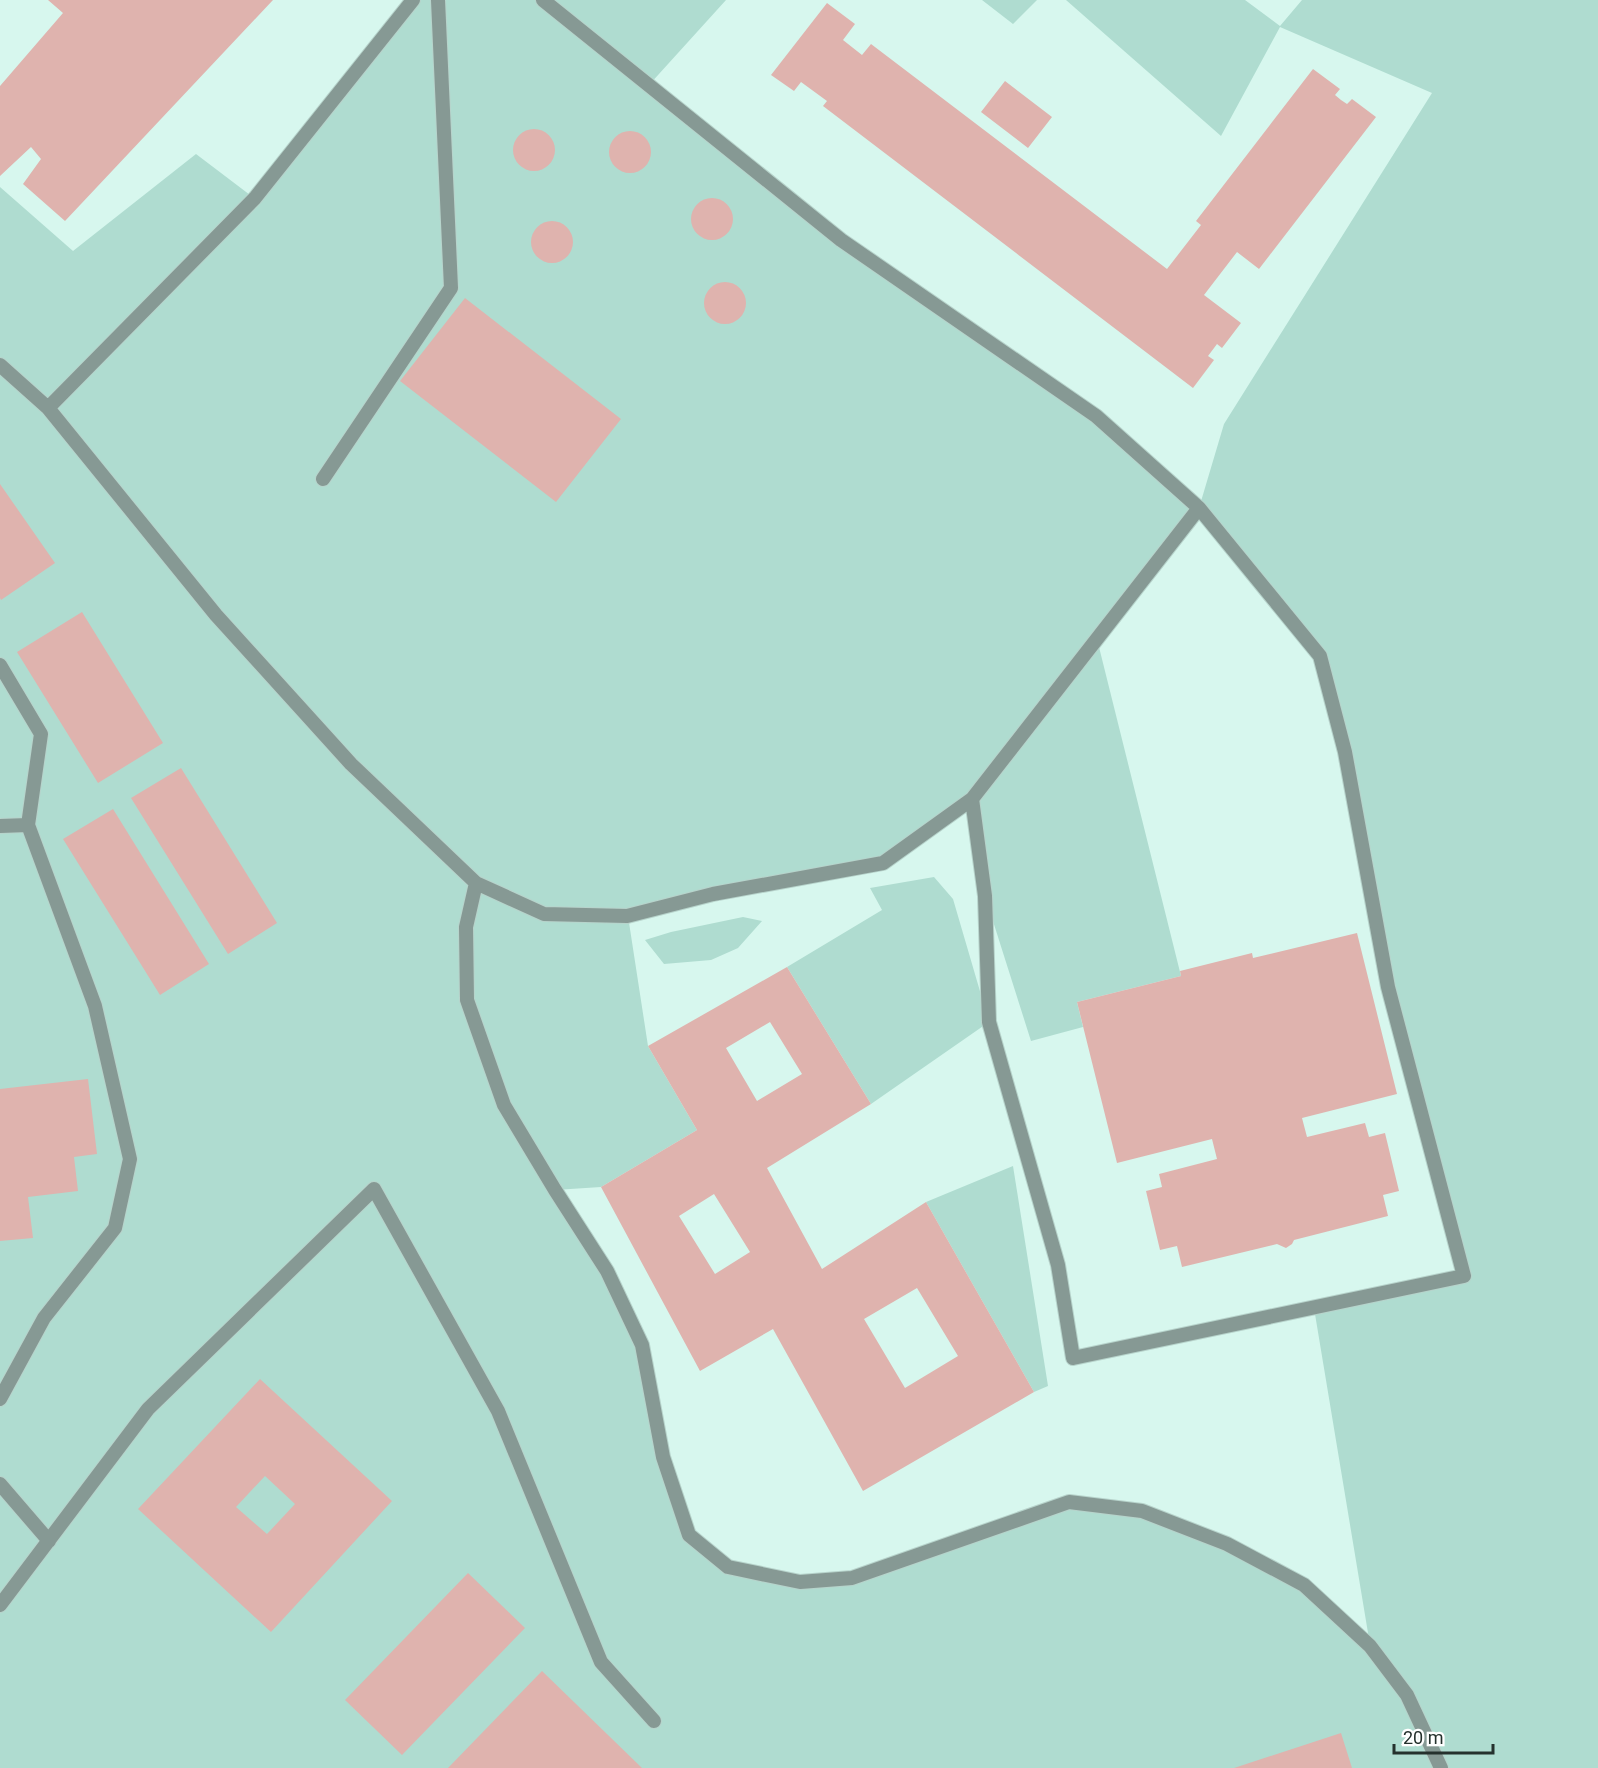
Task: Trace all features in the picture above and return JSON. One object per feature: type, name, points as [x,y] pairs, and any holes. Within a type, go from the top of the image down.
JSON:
[{"type":"lane","points":[[48,408],[255,198],[413,0]]},
{"type":"lane","points":[[322,479],[451,288],[438,0]]},
{"type":"lane","points":[[543,0],[841,240],[1096,416],[1199,508],[1320,657],[1345,752],[1388,987],[1464,1276],[1073,1358],[1058,1265],[989,1022],[985,896],[972,799]]},
{"type":"lane","points":[[0,364],[48,408],[232,632],[351,764],[476,884],[544,914],[627,916],[713,894],[883,863],[972,799],[1199,508]]},
{"type":"lane","points":[[0,665],[41,734],[28,825],[95,1006],[130,1159],[115,1227],[45,1318],[0,1399]]},
{"type":"lane","points":[[0,826],[28,825]]},
{"type":"lane","points":[[476,884],[466,927],[467,1000],[504,1105],[607,1271],[642,1345],[663,1457],[689,1535],[728,1567],[800,1582],[852,1578],[1069,1502],[1142,1511],[1227,1544],[1304,1586],[1370,1646],[1407,1695],[1441,1768]]},
{"type":"lane","points":[[0,1605],[148,1409],[374,1189],[498,1411],[601,1662],[654,1721]]},
{"type":"lane","points":[[0,1484],[49,1540]]},
{"type":"green space","points":[[413,0],[726,0],[649,85],[841,240],[1096,416],[1199,508],[1224,424],[1432,93],[1280,27],[1221,136],[1066,0],[1245,0],[1280,26],[1302,0],[1598,0],[1598,1768],[0,1768],[0,187],[73,251],[196,154],[254,198]],"holes":[[[1199,508],[1320,657],[1388,987],[1463,1277],[1314,1308],[1370,1645],[1304,1585],[1142,1511],[1069,1502],[852,1578],[800,1582],[728,1567],[689,1535],[663,1457],[642,1345],[555,1190],[601,1187],[697,1130],[648,1046],[628,916],[883,863],[972,799],[985,896],[1031,1041],[1083,1027],[1077,1002],[1181,976],[1097,639]]]},
{"type":"green space","points":[[982,0],[1037,0],[1013,24]]},
{"type":"green space","points":[[934,877],[953,899],[989,1022],[871,1104],[787,967],[882,910],[870,888]]},
{"type":"green space","points":[[743,917],[762,921],[738,948],[711,960],[664,964],[645,940],[671,932]]},
{"type":"green space","points":[[1013,1166],[1048,1386],[1034,1392],[926,1202]]},
{"type":"building","points":[[48,0],[273,0],[65,221],[23,184],[41,159],[31,147],[0,176],[0,86],[63,13]]},
{"type":"building","points":[[827,3],[855,24],[843,40],[862,55],[871,44],[1167,269],[1201,225],[1196,221],[1313,69],[1340,89],[1335,95],[1341,100],[1347,104],[1352,99],[1376,117],[1259,269],[1237,252],[1204,295],[1241,323],[1222,348],[1217,344],[1208,356],[1214,360],[1193,388],[823,106],[827,101],[801,82],[794,91],[771,75]]},
{"type":"building","points":[[1005,81],[1052,117],[1028,148],[981,112]]},
{"type":"building","points":[[534,129],[542,130],[549,135],[554,142],[554,158],[549,165],[542,170],[534,171],[526,170],[519,165],[514,158],[513,150],[514,142],[519,135],[526,130]]},
{"type":"building","points":[[630,131],[638,132],[645,137],[650,144],[650,160],[645,167],[638,172],[630,173],[622,172],[615,167],[610,160],[609,152],[610,144],[615,137],[622,132]]},
{"type":"building","points":[[712,198],[720,199],[727,204],[732,211],[732,227],[727,234],[720,239],[712,240],[704,239],[697,234],[692,227],[691,219],[692,211],[697,204],[704,199]]},
{"type":"building","points":[[552,221],[560,222],[567,227],[572,234],[572,250],[567,257],[560,262],[552,263],[544,262],[537,257],[532,250],[531,242],[532,234],[537,227],[544,222]]},
{"type":"building","points":[[725,282],[733,283],[740,288],[745,295],[745,311],[740,318],[733,323],[725,324],[717,323],[710,318],[705,311],[704,303],[705,295],[710,288],[717,283]]},
{"type":"building","points":[[465,298],[621,419],[556,502],[400,381]]},
{"type":"building","points":[[0,484],[55,563],[1,600],[0,598]]},
{"type":"building","points":[[82,612],[163,743],[98,783],[17,652]]},
{"type":"building","points":[[181,768],[277,923],[228,954],[131,798]]},
{"type":"building","points":[[113,809],[209,964],[160,995],[63,839]]},
{"type":"building","points":[[1357,933],[1397,1094],[1302,1118],[1307,1137],[1365,1123],[1369,1137],[1385,1133],[1399,1191],[1383,1195],[1388,1216],[1294,1240],[1286,1248],[1277,1244],[1182,1267],[1177,1246],[1160,1250],[1146,1191],[1162,1187],[1159,1174],[1217,1159],[1212,1139],[1117,1163],[1077,1002],[1181,976],[1180,971],[1252,953],[1253,958]]},
{"type":"building","points":[[787,967],[871,1104],[767,1168],[822,1269],[926,1202],[1034,1392],[863,1491],[773,1329],[700,1371],[601,1187],[697,1130],[648,1046]],"holes":[[[770,1022],[802,1074],[757,1101],[726,1048]],[[714,1194],[750,1252],[715,1274],[679,1216]],[[917,1288],[958,1356],[905,1388],[864,1319]]]},
{"type":"building","points":[[88,1079],[97,1154],[74,1157],[78,1191],[28,1197],[33,1238],[0,1241],[0,1089]]},
{"type":"building","points":[[260,1379],[392,1501],[271,1632],[138,1509]],"holes":[[[265,1476],[295,1504],[267,1534],[236,1507]]]},
{"type":"building","points":[[468,1573],[525,1628],[402,1755],[345,1700]]},
{"type":"building","points":[[542,1671],[642,1768],[448,1768]]},
{"type":"building","points":[[1341,1733],[1352,1768],[1234,1768]]}]
